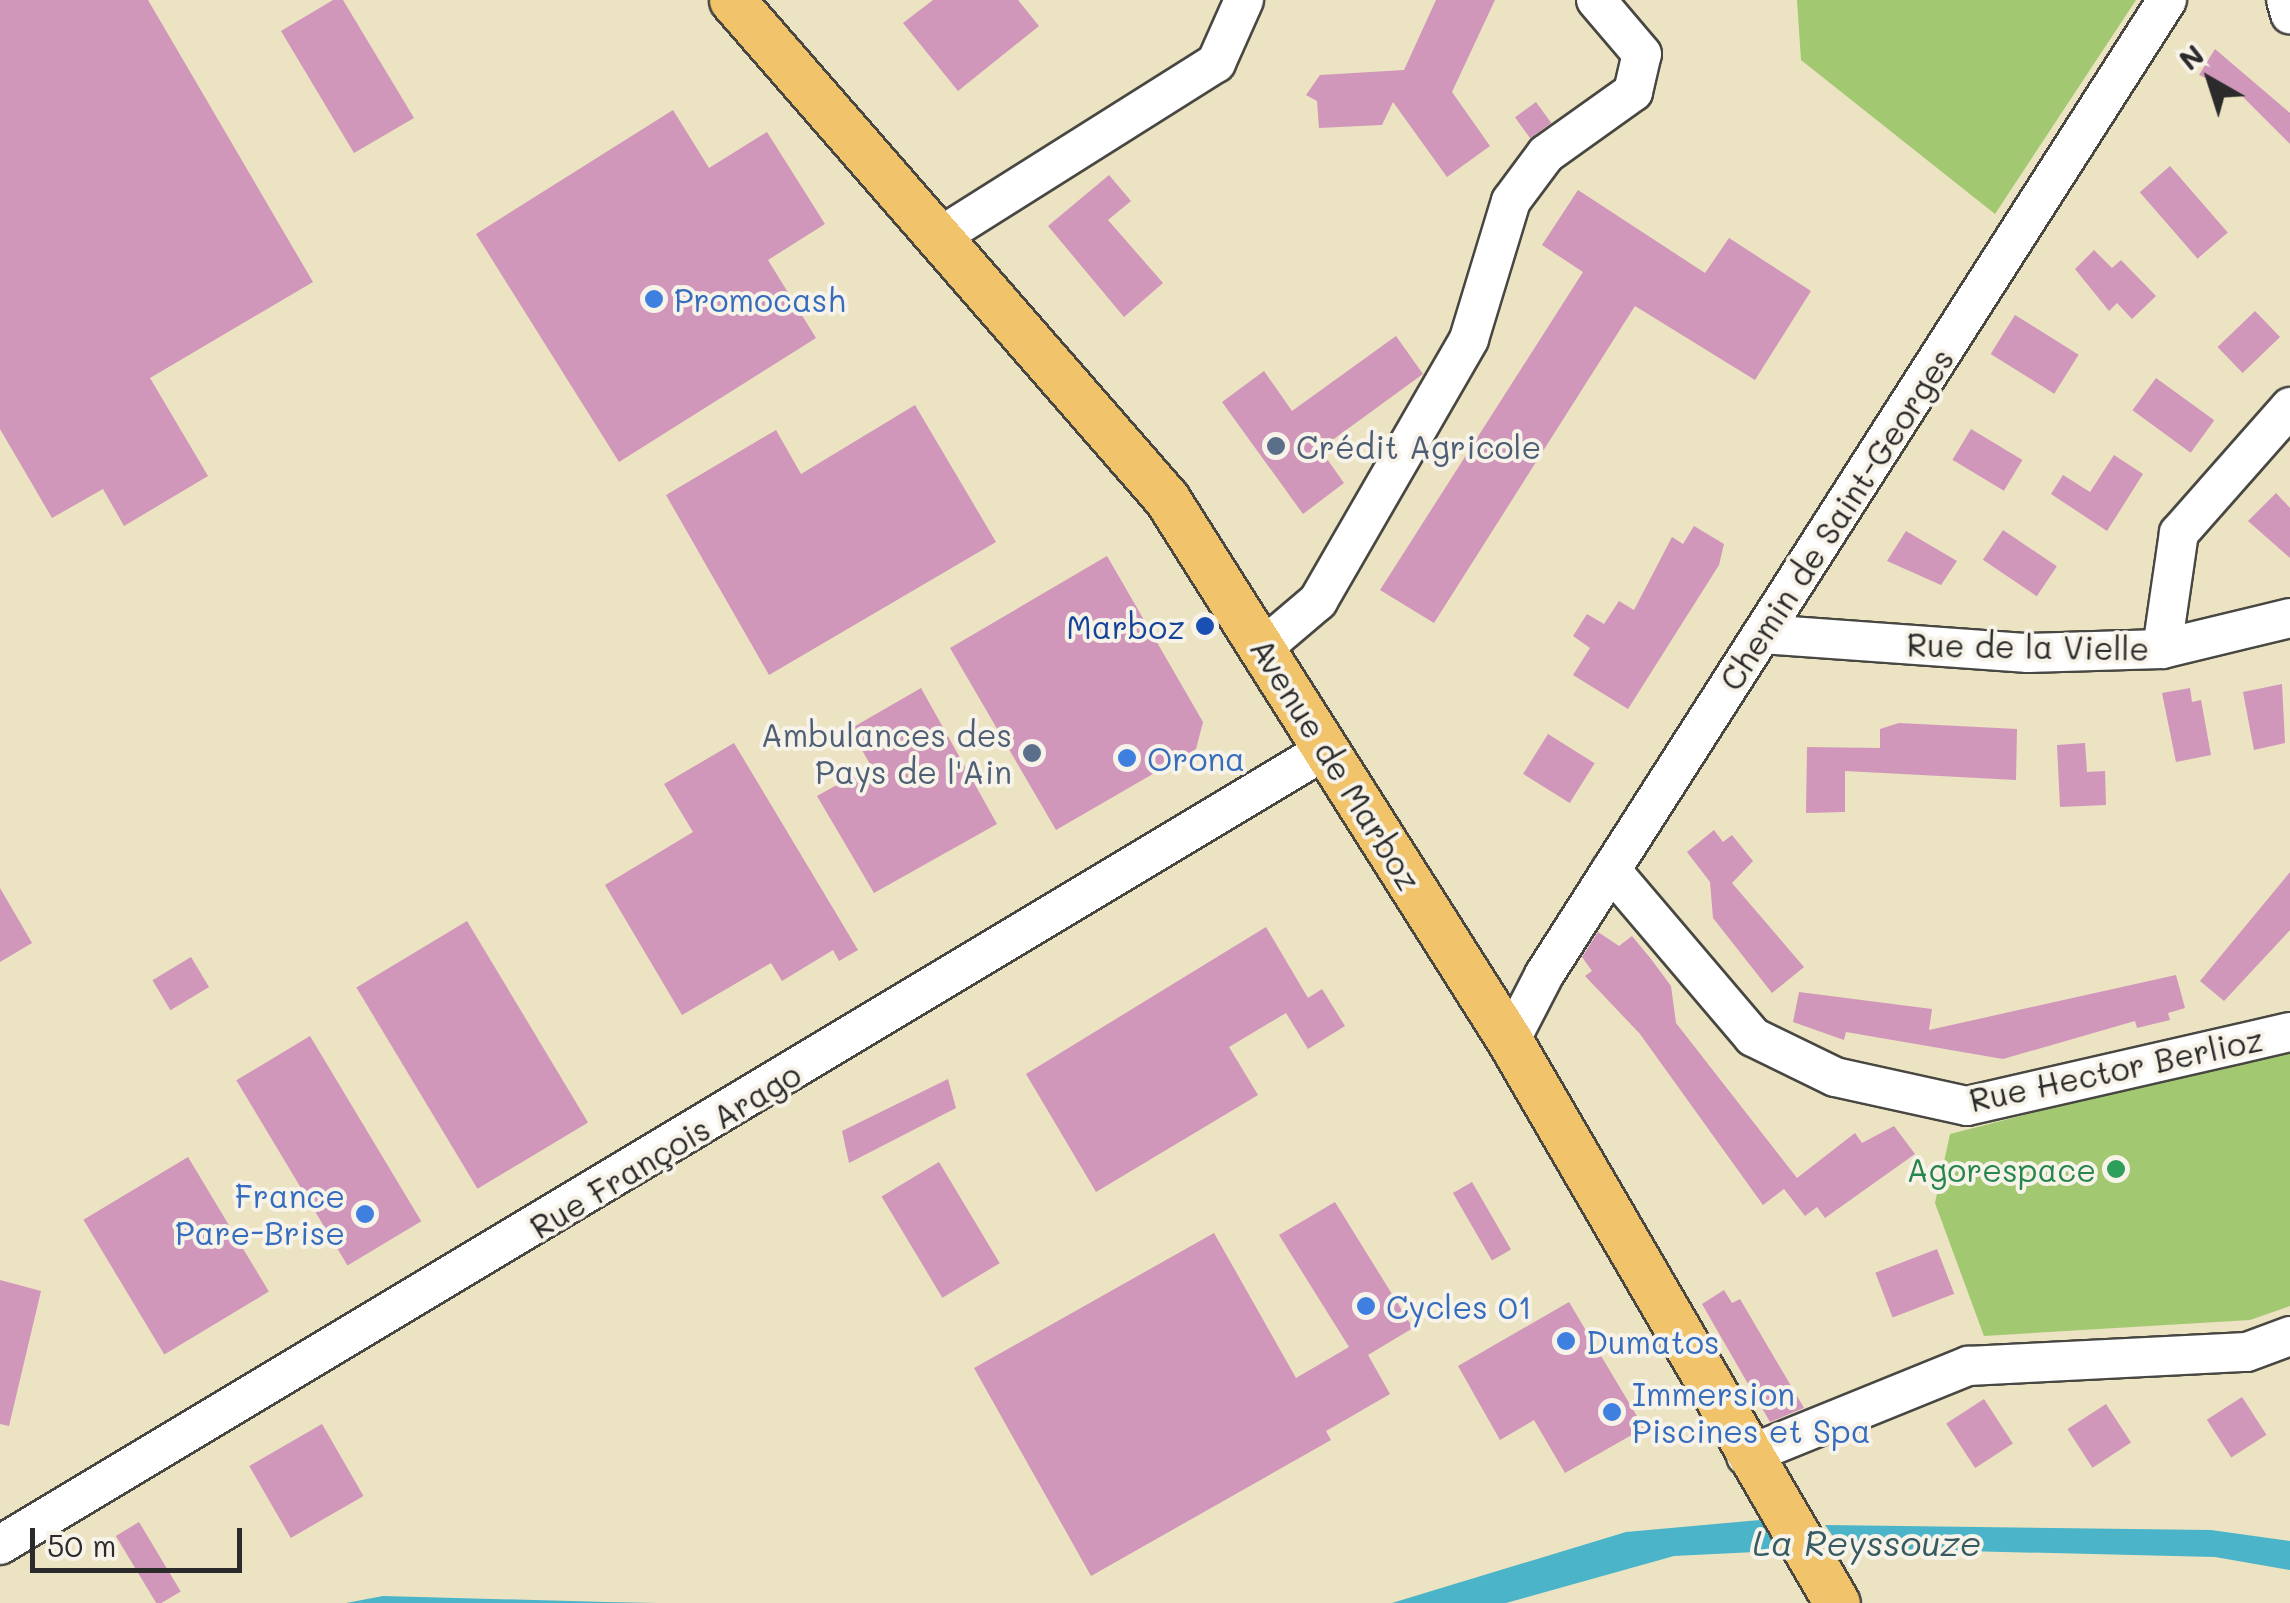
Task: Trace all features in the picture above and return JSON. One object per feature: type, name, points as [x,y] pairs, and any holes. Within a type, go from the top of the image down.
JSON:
[{"type":"main road","name":"Avenue de Marboz","points":[[732,0],[1129,448],[1264,647],[1510,1041],[1746,1456],[1837,1603]]},
{"type":"street","points":[[941,236],[1216,63],[1244,0]]},
{"type":"street","points":[[1264,647],[1318,600],[1469,339],[1511,201],[1546,154],[1633,92],[1642,54],[1596,0]]},
{"type":"street","name":"Chemin de Saint-Georges","points":[[1510,1041],[1611,870],[2168,0]]},
{"type":"street","points":[[2286,0],[2290,14]]},
{"type":"street","points":[[2162,649],[2178,534],[2290,407]]},
{"type":"street","name":"Rue de la Vielle","points":[[1762,634],[2028,653],[2162,649],[2290,618]]},
{"type":"street","name":"Rue François Arago","points":[[0,1545],[1328,749]]},
{"type":"street","name":"Rue Hector Berlioz","points":[[1611,870],[1753,1036],[1836,1078],[1966,1106],[2290,1032]]},
{"type":"street","points":[[1746,1456],[1968,1366],[2247,1352],[2290,1336]]},
{"type":"green space","points":[[1797,0],[2136,0],[1995,214],[1801,60]]},
{"type":"green space","name":"Agorespace","points":[[2290,1047],[2290,1306],[2250,1320],[1984,1336],[1935,1203],[1950,1134]]},
{"type":"water","points":[[1771,1519],[1794,1550],[1674,1556],[1506,1603],[1392,1603],[1626,1532]]},
{"type":"water","name":"La Reyssouze","points":[[1825,1525],[2211,1530],[2290,1541],[2290,1570],[2215,1557],[1841,1548]]},
{"type":"water","points":[[383,1596],[606,1602],[658,1603],[346,1603]]},
{"type":"building","points":[[0,0],[148,0],[313,282],[150,378],[208,476],[124,526],[103,489],[52,518],[0,429]]},
{"type":"building","points":[[333,0],[343,0],[414,118],[354,153],[281,31]]},
{"type":"building","points":[[933,0],[1018,0],[1039,26],[958,91],[903,23]]},
{"type":"building","points":[[1436,0],[1495,0],[1452,92],[1490,146],[1447,177],[1393,102],[1382,125],[1319,128],[1317,101],[1306,95],[1320,75],[1404,70]]},
{"type":"building","points":[[2215,49],[2290,113],[2290,144],[2240,94],[2199,75]]},
{"type":"building","points":[[1536,102],[1551,123],[1530,138],[1515,117]]},
{"type":"building","name":"Promocash","points":[[673,110],[709,168],[767,132],[825,224],[768,260],[816,338],[619,462],[476,234]]},
{"type":"building","points":[[2170,166],[2228,232],[2198,259],[2140,192]]},
{"type":"building","points":[[1109,175],[1131,201],[1108,220],[1163,283],[1124,317],[1048,226]]},
{"type":"building","points":[[1578,190],[1705,273],[1729,238],[1811,291],[1755,380],[1635,306],[1434,623],[1380,590],[1583,272],[1542,245]]},
{"type":"building","points":[[2094,250],[2112,268],[2121,260],[2156,296],[2132,319],[2117,303],[2109,311],[2075,269]]},
{"type":"building","points":[[2255,311],[2280,337],[2243,373],[2218,347]]},
{"type":"building","points":[[2015,315],[2079,355],[2054,394],[1991,354]]},
{"type":"building","points":[[1396,336],[1423,374],[1320,449],[1344,483],[1303,514],[1222,402],[1264,371],[1292,411]]},
{"type":"building","points":[[2156,378],[2214,420],[2191,453],[2132,410]]},
{"type":"building","points":[[915,405],[996,542],[769,675],[666,495],[776,430],[801,474]]},
{"type":"building","points":[[1971,429],[2022,460],[2004,491],[1952,460]]},
{"type":"building","points":[[2114,455],[2143,474],[2107,531],[2051,494],[2063,475],[2090,492]]},
{"type":"building","points":[[2276,493],[2290,508],[2290,558],[2248,521]]},
{"type":"building","points":[[1694,526],[1724,544],[1719,565],[1628,709],[1573,675],[1590,648],[1573,636],[1587,614],[1604,624],[1619,601],[1634,610],[1672,537],[1683,544]]},
{"type":"building","points":[[2003,530],[2057,566],[2037,596],[1983,560]]},
{"type":"building","points":[[1906,531],[1957,561],[1941,585],[1887,561]]},
{"type":"building","points":[[1107,556],[1203,722],[1196,749],[1056,830],[950,648]]},
{"type":"building","points":[[2282,684],[2285,743],[2254,750],[2243,692]]},
{"type":"building","points":[[921,688],[997,824],[874,893],[817,796],[871,766],[850,729]]},
{"type":"building","points":[[2190,688],[2192,702],[2201,700],[2211,755],[2176,762],[2162,693]]},
{"type":"building","points":[[1899,723],[2017,729],[2016,780],[1845,771],[1845,812],[1806,813],[1807,747],[1880,748],[1880,729]]},
{"type":"building","points":[[1548,734],[1595,763],[1570,803],[1523,774]]},
{"type":"building","points":[[734,743],[858,950],[839,961],[833,950],[782,981],[771,963],[682,1015],[605,885],[693,832],[664,784]]},
{"type":"building","points":[[2085,743],[2087,772],[2105,771],[2106,805],[2060,807],[2057,745]]},
{"type":"building","points":[[1714,830],[1723,842],[1732,835],[1753,861],[1732,883],[1804,967],[1772,993],[1713,918],[1710,882],[1687,852]]},
{"type":"building","points":[[2290,872],[2290,930],[2224,1001],[2200,981]]},
{"type":"building","points":[[0,888],[32,943],[0,962]]},
{"type":"building","points":[[467,921],[588,1122],[477,1189],[356,987]]},
{"type":"building","points":[[1266,927],[1308,998],[1322,989],[1345,1026],[1308,1049],[1286,1013],[1229,1047],[1258,1095],[1096,1192],[1026,1074]]},
{"type":"building","points":[[1598,932],[1619,946],[1632,936],[1651,959],[1671,986],[1676,1023],[1797,1178],[1855,1133],[1862,1143],[1894,1126],[1915,1154],[1825,1218],[1817,1207],[1805,1216],[1784,1189],[1763,1205],[1640,1034],[1585,976],[1592,971],[1582,957]]},
{"type":"building","points":[[191,957],[209,987],[170,1010],[152,980]]},
{"type":"building","points":[[2176,975],[2185,1008],[2168,1013],[2170,1020],[2137,1028],[2135,1021],[2003,1059],[1846,1032],[1844,1040],[1793,1022],[1799,992],[1932,1009],[1929,1030]]},
{"type":"building","points":[[310,1036],[421,1221],[348,1265],[236,1080]]},
{"type":"building","points":[[948,1079],[956,1108],[849,1163],[842,1131]]},
{"type":"building","points":[[188,1157],[269,1292],[164,1354],[83,1220]]},
{"type":"building","points":[[939,1162],[1000,1263],[942,1298],[882,1197]]},
{"type":"building","points":[[1472,1182],[1511,1250],[1492,1261],[1453,1193]]},
{"type":"building","points":[[1335,1202],[1413,1328],[1368,1355],[1390,1394],[1326,1431],[1331,1440],[1091,1576],[974,1368],[1214,1233],[1296,1378],[1349,1347],[1279,1235]]},
{"type":"building","points":[[1937,1249],[1954,1294],[1893,1317],[1875,1273]]},
{"type":"building","points":[[0,1280],[41,1291],[9,1426],[0,1424]]},
{"type":"building","points":[[1724,1290],[1732,1303],[1740,1299],[1804,1408],[1770,1422],[1702,1304]]},
{"type":"building","points":[[1569,1302],[1644,1428],[1565,1473],[1534,1420],[1500,1440],[1458,1366]]},
{"type":"building","points":[[2242,1397],[2267,1435],[2231,1458],[2207,1420]]},
{"type":"building","points":[[1984,1399],[2013,1443],[1975,1468],[1946,1424]]},
{"type":"building","points":[[2106,1404],[2131,1443],[2092,1468],[2067,1429]]},
{"type":"building","points":[[322,1424],[364,1496],[291,1538],[249,1466]]},
{"type":"building","points":[[139,1522],[181,1591],[156,1603],[116,1536]]},
{"type":"place","name":"Promocash","points":[[654,299]]},
{"type":"place","name":"Crédit Agricole","points":[[1276,446]]},
{"type":"place","name":"Marboz","points":[[1205,626]]},
{"type":"place","name":"Ambulances des Pays de l'Ain","points":[[1032,753]]},
{"type":"place","name":"Orona","points":[[1127,758]]},
{"type":"place","name":"Agorespace","points":[[2116,1169]]},
{"type":"place","name":"France Pare-Brise","points":[[365,1214]]},
{"type":"place","name":"Cycles 01","points":[[1366,1306]]},
{"type":"place","name":"Dumatos","points":[[1566,1341]]},
{"type":"place","name":"Immersion Piscines et Spa","points":[[1612,1412]]}]
